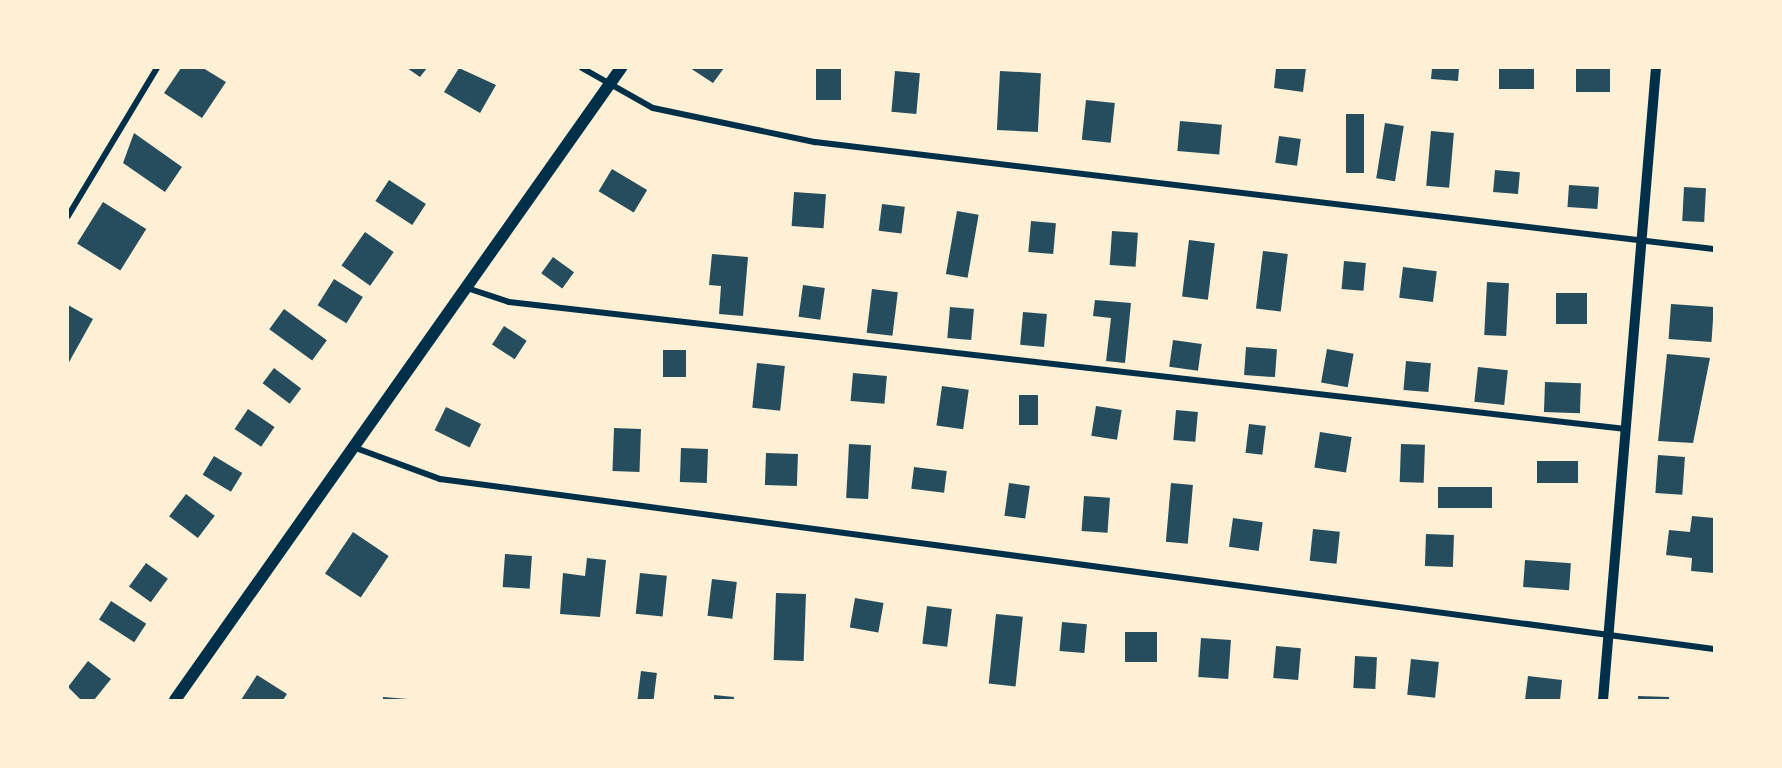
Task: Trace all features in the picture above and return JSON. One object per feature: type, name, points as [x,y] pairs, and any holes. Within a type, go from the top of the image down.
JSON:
[{"type":"main road","points":[[175,700],[621,68]]},
{"type":"street","points":[[68,216],[157,68]]},
{"type":"street","points":[[582,68],[607,87],[692,118],[815,141],[1641,238],[1714,249]]},
{"type":"street","points":[[1603,700],[1656,68]]},
{"type":"street","points":[[467,288],[509,302],[1626,429]]},
{"type":"street","points":[[353,447],[440,479],[1714,650]]},
{"type":"building","points":[[181,68],[203,68],[226,82],[202,118],[164,93]]},
{"type":"building","points":[[407,68],[427,68],[420,77]]},
{"type":"building","points":[[459,68],[496,85],[480,113],[444,92]]},
{"type":"building","points":[[690,68],[724,68],[713,83]]},
{"type":"building","points":[[816,68],[841,68],[841,100],[816,100]]},
{"type":"building","points":[[1276,68],[1306,68],[1303,92],[1274,88]]},
{"type":"building","points":[[1432,68],[1459,68],[1458,81],[1431,79]]},
{"type":"building","points":[[1499,68],[1534,68],[1534,89],[1499,89]]},
{"type":"building","points":[[1576,68],[1610,68],[1610,92],[1576,92]]},
{"type":"building","points":[[895,71],[920,73],[916,114],[891,112]]},
{"type":"building","points":[[1000,71],[1041,73],[1038,132],[997,130]]},
{"type":"building","points":[[1086,100],[1115,103],[1111,143],[1082,140]]},
{"type":"building","points":[[1346,114],[1364,114],[1364,173],[1346,173]]},
{"type":"building","points":[[1180,121],[1222,125],[1219,155],[1177,151]]},
{"type":"building","points":[[1385,123],[1404,126],[1395,181],[1376,178]]},
{"type":"building","points":[[1431,131],[1454,133],[1449,188],[1426,186]]},
{"type":"building","points":[[134,133],[182,167],[165,192],[123,163]]},
{"type":"building","points":[[1279,136],[1301,139],[1297,166],[1275,163]]},
{"type":"building","points":[[612,169],[647,190],[634,212],[599,191]]},
{"type":"building","points":[[1495,170],[1520,172],[1518,194],[1493,192]]},
{"type":"building","points":[[389,180],[426,204],[412,225],[375,201]]},
{"type":"building","points":[[1569,185],[1599,187],[1597,209],[1567,207]]},
{"type":"building","points":[[1684,187],[1706,188],[1704,222],[1682,221]]},
{"type":"building","points":[[794,192],[826,194],[824,228],[792,226]]},
{"type":"building","points":[[103,202],[146,229],[120,271],[77,244]]},
{"type":"building","points":[[882,204],[905,207],[902,234],[879,231]]},
{"type":"building","points":[[957,211],[979,215],[968,278],[946,274]]},
{"type":"building","points":[[1031,221],[1056,223],[1053,254],[1028,252]]},
{"type":"building","points":[[1112,231],[1138,233],[1136,267],[1110,265]]},
{"type":"building","points":[[365,232],[394,252],[370,286],[341,266]]},
{"type":"building","points":[[1189,240],[1215,243],[1208,300],[1182,297]]},
{"type":"building","points":[[1263,251],[1288,254],[1281,312],[1256,309]]},
{"type":"building","points":[[712,254],[748,257],[743,316],[719,314],[721,286],[709,285]]},
{"type":"building","points":[[553,257],[574,272],[562,288],[541,273]]},
{"type":"building","points":[[1344,261],[1366,263],[1363,291],[1342,289]]},
{"type":"building","points":[[1403,267],[1437,271],[1433,302],[1399,298]]},
{"type":"building","points":[[334,279],[363,297],[346,323],[318,305]]},
{"type":"building","points":[[1487,282],[1509,283],[1506,336],[1484,335]]},
{"type":"building","points":[[803,285],[825,288],[820,320],[799,317]]},
{"type":"building","points":[[872,289],[898,292],[892,336],[867,333]]},
{"type":"building","points":[[1556,293],[1587,293],[1587,324],[1556,324]]},
{"type":"building","points":[[1095,300],[1131,303],[1125,363],[1106,361],[1111,318],[1093,316]]},
{"type":"building","points":[[1671,304],[1714,307],[1711,342],[1669,339]]},
{"type":"building","points":[[68,305],[93,319],[68,364]]},
{"type":"building","points":[[950,307],[974,309],[971,340],[947,338]]},
{"type":"building","points":[[284,309],[327,340],[312,360],[269,329]]},
{"type":"building","points":[[1023,312],[1047,314],[1044,347],[1020,345]]},
{"type":"building","points":[[504,326],[527,341],[515,359],[492,344]]},
{"type":"building","points":[[1173,340],[1202,344],[1198,371],[1169,367]]},
{"type":"building","points":[[1246,347],[1277,349],[1275,377],[1244,375]]},
{"type":"building","points":[[1327,349],[1354,354],[1348,387],[1321,382]]},
{"type":"building","points":[[663,350],[686,350],[686,377],[663,377]]},
{"type":"building","points":[[1667,354],[1710,358],[1693,443],[1658,441]]},
{"type":"building","points":[[1406,361],[1431,363],[1428,392],[1403,390]]},
{"type":"building","points":[[757,363],[785,366],[780,411],[752,408]]},
{"type":"building","points":[[1478,367],[1508,370],[1504,405],[1474,402]]},
{"type":"building","points":[[274,368],[301,388],[290,404],[263,383]]},
{"type":"building","points":[[853,373],[887,376],[884,404],[851,401]]},
{"type":"building","points":[[1545,382],[1581,383],[1580,413],[1544,412]]},
{"type":"building","points":[[942,386],[969,390],[963,429],[936,426]]},
{"type":"building","points":[[1019,395],[1038,395],[1038,425],[1019,425]]},
{"type":"building","points":[[1096,406],[1122,410],[1117,440],[1091,436]]},
{"type":"building","points":[[446,407],[481,424],[470,447],[435,430]]},
{"type":"building","points":[[248,409],[275,427],[261,447],[235,429]]},
{"type":"building","points":[[1176,410],[1198,412],[1195,442],[1173,440]]},
{"type":"building","points":[[1249,424],[1266,426],[1262,455],[1245,453]]},
{"type":"building","points":[[614,428],[641,429],[639,472],[612,471]]},
{"type":"building","points":[[1320,432],[1352,437],[1346,473],[1314,468]]},
{"type":"building","points":[[849,444],[871,445],[868,499],[846,498]]},
{"type":"building","points":[[1401,444],[1425,445],[1424,483],[1400,482]]},
{"type":"building","points":[[681,448],[708,449],[707,483],[680,482]]},
{"type":"building","points":[[766,453],[798,454],[797,486],[765,485]]},
{"type":"building","points":[[1658,455],[1685,457],[1682,495],[1655,493]]},
{"type":"building","points":[[214,456],[242,473],[231,492],[203,475]]},
{"type":"building","points":[[1537,461],[1578,461],[1578,483],[1537,483]]},
{"type":"building","points":[[914,467],[947,471],[944,493],[911,489]]},
{"type":"building","points":[[1009,483],[1030,486],[1025,519],[1004,516]]},
{"type":"building","points":[[1171,483],[1193,485],[1188,544],[1166,542]]},
{"type":"building","points":[[1438,487],[1492,487],[1492,508],[1438,508]]},
{"type":"building","points":[[186,494],[215,516],[198,538],[169,516]]},
{"type":"building","points":[[1084,496],[1110,498],[1107,533],[1082,531]]},
{"type":"building","points":[[1692,516],[1714,518],[1714,573],[1691,571],[1692,558],[1666,555],[1669,530],[1690,532]]},
{"type":"building","points":[[1233,518],[1263,522],[1259,551],[1229,547]]},
{"type":"building","points":[[1313,529],[1340,532],[1337,564],[1310,561]]},
{"type":"building","points":[[353,532],[389,556],[361,597],[325,573]]},
{"type":"building","points":[[1426,534],[1454,535],[1453,567],[1425,566]]},
{"type":"building","points":[[505,554],[532,556],[530,589],[503,587]]},
{"type":"building","points":[[587,558],[606,560],[600,617],[560,614],[563,573],[585,576]]},
{"type":"building","points":[[1525,560],[1571,563],[1569,590],[1523,587]]},
{"type":"building","points":[[146,563],[168,579],[151,602],[129,586]]},
{"type":"building","points":[[640,573],[667,576],[663,617],[636,614]]},
{"type":"building","points":[[712,579],[737,582],[732,619],[707,616]]},
{"type":"building","points":[[776,593],[806,594],[804,661],[774,660]]},
{"type":"building","points":[[855,598],[884,603],[878,633],[850,628]]},
{"type":"building","points":[[111,601],[146,624],[134,642],[99,619]]},
{"type":"building","points":[[927,606],[952,609],[947,647],[922,644]]},
{"type":"building","points":[[996,614],[1023,617],[1016,686],[989,684]]},
{"type":"building","points":[[1062,622],[1087,624],[1084,653],[1059,651]]},
{"type":"building","points":[[1125,632],[1157,632],[1157,662],[1125,662]]},
{"type":"building","points":[[1201,638],[1231,640],[1228,679],[1198,677]]},
{"type":"building","points":[[1276,646],[1301,648],[1298,680],[1273,678]]},
{"type":"building","points":[[1355,656],[1377,657],[1375,689],[1353,688]]},
{"type":"building","points":[[1411,659],[1439,662],[1435,698],[1407,695]]},
{"type":"building","points":[[88,661],[111,679],[94,700],[81,700],[68,687]]},
{"type":"building","points":[[641,671],[657,673],[654,700],[637,700]]},
{"type":"building","points":[[257,675],[287,694],[283,700],[241,700]]},
{"type":"building","points":[[1528,676],[1562,680],[1560,700],[1525,700]]},
{"type":"building","points":[[714,695],[734,697],[734,700],[714,700]]},
{"type":"building","points":[[1638,696],[1669,697],[1669,700],[1638,700]]},
{"type":"building","points":[[383,697],[408,699],[408,700],[383,700]]}]
